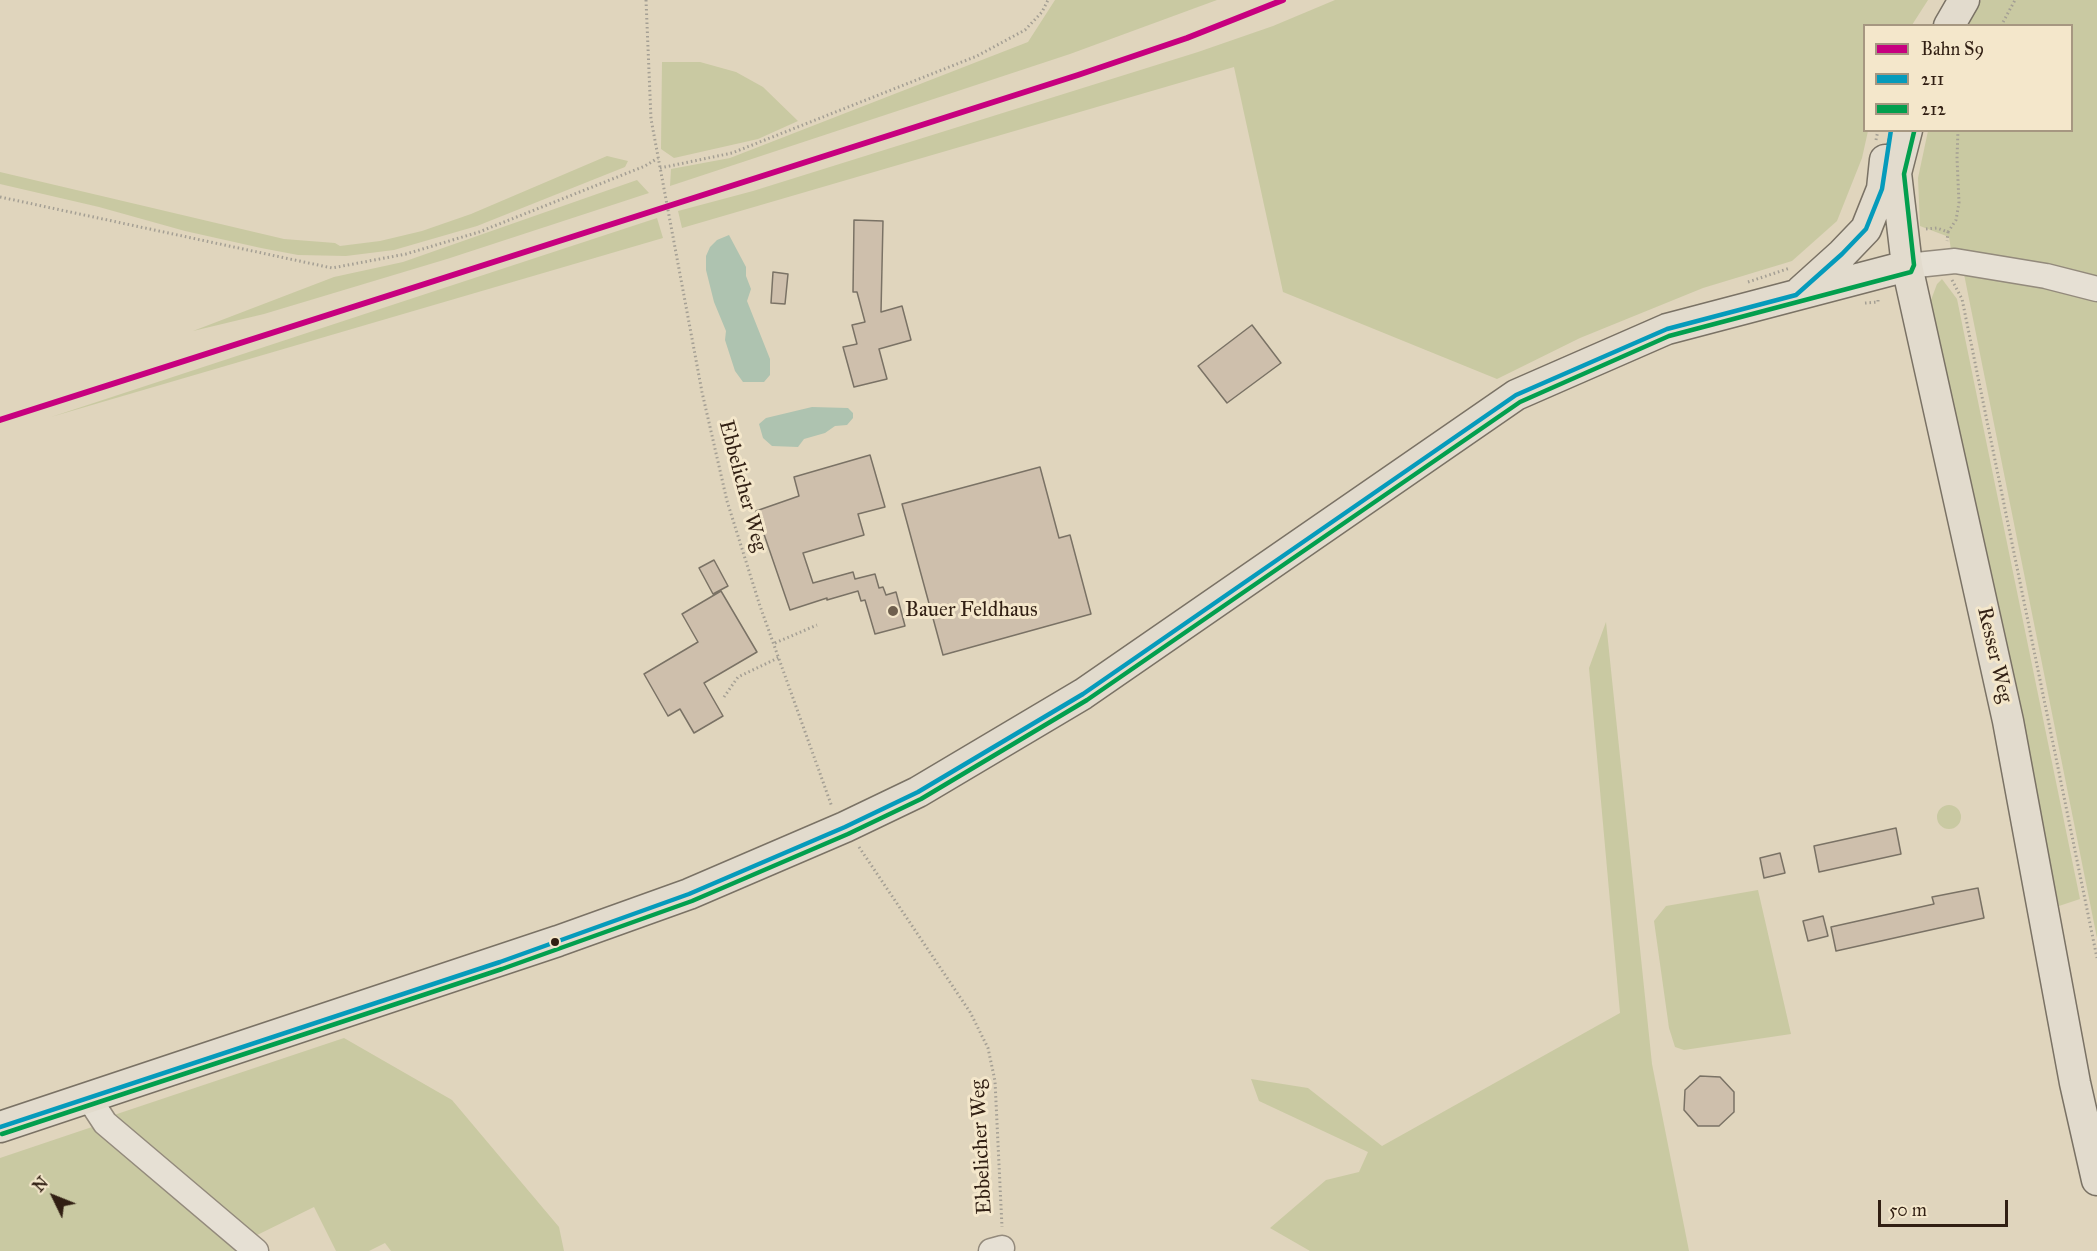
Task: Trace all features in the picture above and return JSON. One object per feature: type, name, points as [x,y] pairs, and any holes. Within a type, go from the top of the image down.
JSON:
[{"type":"main road","points":[[1950,24],[1964,0]]},
{"type":"main road","points":[[1796,295],[1866,229],[1882,189],[1891,132]]},
{"type":"main road","name":"Resser Weg","points":[[1906,132],[1896,172],[1907,266],[2008,721],[2075,1083],[2097,1180]]},
{"type":"main road","points":[[0,1127],[558,941],[689,894],[845,827],[918,792],[1083,694],[1516,395],[1667,329],[1907,266]]},
{"type":"street","points":[[1907,266],[1948,261],[2046,276],[2097,290]]},
{"type":"street","points":[[88,1097],[105,1123],[256,1251]]},
{"type":"path","name":"Ebbelicher Weg","points":[[646,0],[651,119],[702,392],[727,501],[760,606],[780,657],[829,802],[970,1011],[988,1048],[995,1081],[996,1250]]},
{"type":"path","points":[[660,168],[732,153],[977,56],[1007,42],[1025,30],[1042,12],[1048,0]]},
{"type":"path","points":[[2002,24],[2015,0]]},
{"type":"path","points":[[1958,132],[1959,203],[1956,219],[1948,232],[1948,261],[1952,280],[1965,309],[2097,958]]},
{"type":"path","points":[[0,197],[332,268],[406,254],[479,232],[638,169],[658,158]]},
{"type":"path","points":[[1902,231],[1937,228],[1948,232]]},
{"type":"path","points":[[1742,284],[1796,266]]},
{"type":"path","points":[[775,643],[817,625]]},
{"type":"path","points":[[724,697],[738,677],[780,657]]},
{"type":"shaded area","points":[[1055,0],[1217,0],[1070,54],[670,186],[671,169],[730,158],[1028,42]]},
{"type":"shaded area","points":[[1335,0],[1928,0],[1913,24],[1863,24],[1863,132],[1868,132],[1862,158],[1837,221],[1792,261],[1703,288],[1580,338],[1497,379],[1283,292],[1234,67],[682,228],[678,211],[753,191],[1198,52],[1273,26]]},
{"type":"shaded area","points":[[1981,0],[2097,0],[2097,278],[1952,256],[1949,237],[1920,226],[1918,178],[1928,132],[2073,132],[2073,24],[1968,24]]},
{"type":"shaded area","points":[[662,62],[700,62],[736,72],[763,87],[798,121],[758,139],[674,158],[661,149]]},
{"type":"shaded area","points":[[607,156],[628,161],[625,167],[477,226],[394,250],[346,256],[298,255],[261,248],[0,184],[0,172],[284,239],[335,243],[340,246],[380,241],[422,231],[471,214]]},
{"type":"shaded area","points":[[637,180],[649,193],[447,259],[264,314],[193,331],[334,277],[403,262]]},
{"type":"shaded area","points":[[657,218],[663,238],[51,417]]},
{"type":"shaded area","points":[[729,235],[746,267],[746,276],[751,289],[747,301],[770,359],[770,375],[764,382],[743,382],[735,371],[725,340],[726,331],[714,302],[706,270],[706,256],[710,247],[717,240]]},
{"type":"shaded area","points":[[1964,274],[2019,281],[2097,302],[2097,938]]},
{"type":"shaded area","points":[[1942,279],[1957,299],[2080,899],[2059,906],[1932,310],[1931,300],[1937,284]]},
{"type":"shaded area","points":[[812,407],[848,408],[853,413],[853,418],[847,425],[835,426],[825,433],[804,439],[798,447],[772,446],[763,438],[759,424],[766,418]]},
{"type":"shaded area","points":[[1606,622],[1652,1064],[1689,1251],[1310,1251],[1270,1228],[1326,1180],[1359,1172],[1368,1152],[1259,1101],[1251,1079],[1308,1088],[1382,1146],[1620,1013],[1589,668]]},
{"type":"shaded area","points":[[1949,805],[1957,809],[1961,817],[1957,825],[1949,829],[1941,825],[1937,817],[1941,809]]},
{"type":"shaded area","points":[[1758,890],[1791,1034],[1684,1050],[1675,1047],[1669,1028],[1654,921],[1666,906]]},
{"type":"shaded area","points":[[344,1038],[452,1100],[559,1227],[564,1251],[391,1251],[385,1243],[369,1251],[336,1251],[314,1207],[249,1239],[114,1115]]},
{"type":"shaded area","points":[[95,1126],[243,1251],[0,1251],[0,1158]]},
{"type":"building","points":[[854,220],[883,221],[881,312],[902,306],[911,340],[879,349],[887,379],[854,387],[843,347],[857,344],[852,325],[865,322],[857,292],[853,292]]},
{"type":"building","points":[[773,272],[788,274],[785,304],[771,303]]},
{"type":"building","points":[[1252,325],[1281,363],[1227,403],[1198,366]]},
{"type":"building","points":[[870,455],[885,507],[858,514],[864,535],[803,553],[813,583],[853,572],[855,579],[875,574],[879,588],[883,587],[886,595],[896,592],[905,626],[875,634],[865,600],[861,601],[858,591],[790,610],[756,511],[799,496],[794,477]]},
{"type":"building","points":[[1040,467],[1059,538],[1070,535],[1091,614],[943,655],[902,504]]},
{"type":"building","points":[[714,560],[728,586],[713,594],[699,568]]},
{"type":"building","points":[[721,591],[757,652],[704,683],[723,716],[694,733],[680,709],[668,716],[644,674],[698,642],[682,614]]},
{"type":"building","points":[[1896,828],[1901,854],[1819,872],[1814,846]]},
{"type":"building","points":[[1780,853],[1785,873],[1764,878],[1760,858]]},
{"type":"building","points":[[1978,888],[1984,918],[1836,951],[1831,927],[1934,904],[1932,897]]},
{"type":"building","points":[[1823,916],[1828,936],[1808,941],[1803,921]]},
{"type":"building","points":[[1700,1076],[1720,1077],[1734,1092],[1734,1112],[1719,1126],[1698,1126],[1684,1110],[1685,1090]]},
{"type":"rail line","name":"S9","points":[[0,420],[1078,75],[1187,38],[1283,0]]},
{"type":"transit line","name":"211","points":[[0,1127],[500,962],[689,894],[845,827],[918,792],[1083,694],[1516,395],[1667,329],[1796,295],[1866,229],[1882,189],[1891,132]]},
{"type":"transit line","name":"212","points":[[2,1134],[502,969],[692,901],[848,834],[921,799],[1087,700],[1520,402],[1669,336],[1911,272],[1914,265],[1904,174],[1914,132]]},
{"type":"place","name":"Bauer Feldhaus","points":[[893,611]]}]
